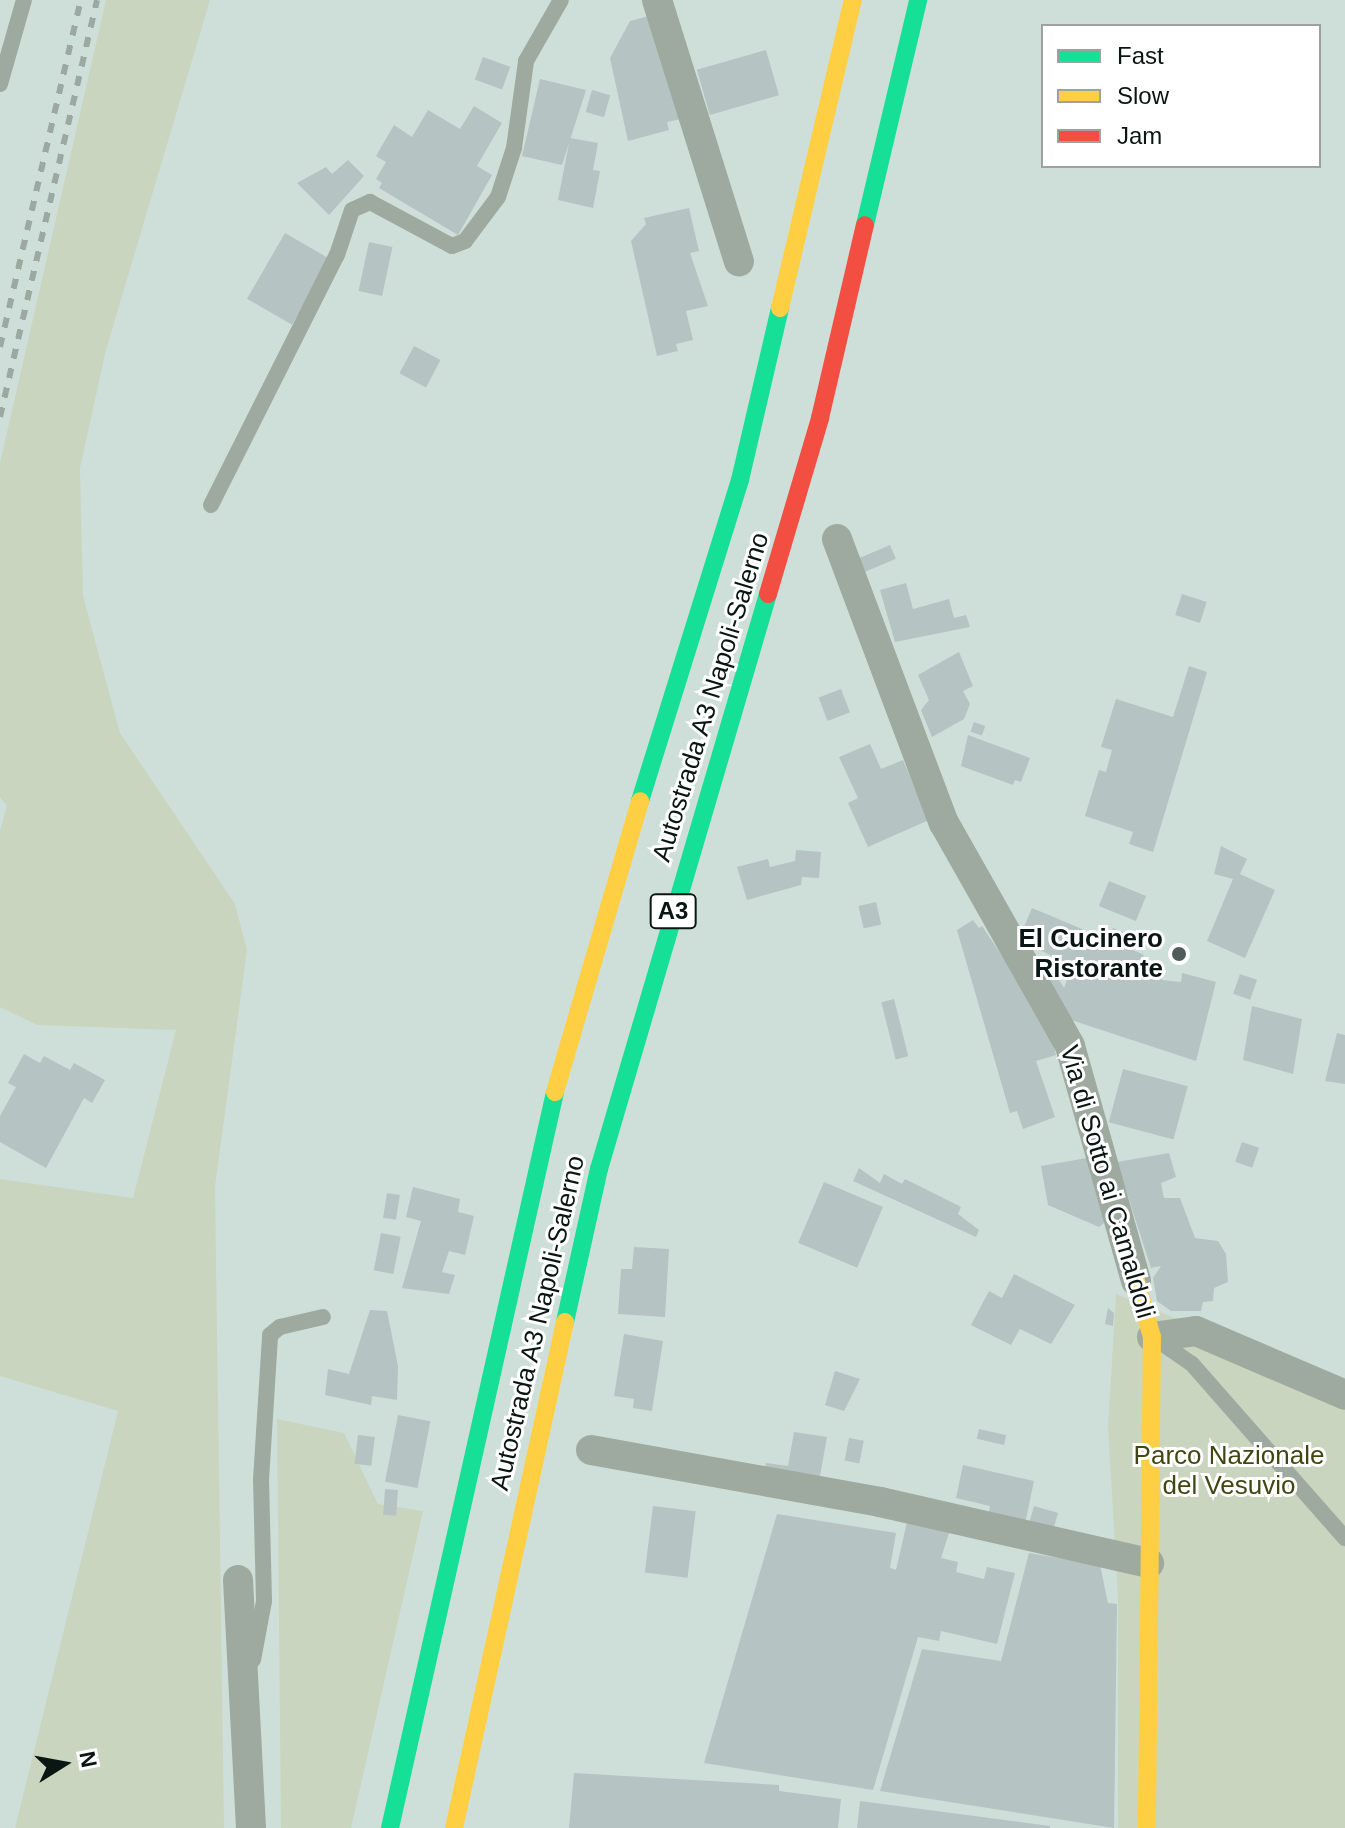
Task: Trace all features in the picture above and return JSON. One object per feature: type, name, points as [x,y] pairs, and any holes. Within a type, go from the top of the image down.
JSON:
[{"type":"main road","name":"Autostrada A3 Napoli-Salerno","points":[[390,1828],[542,1138],[600,929],[740,480],[853,0]]},
{"type":"main road","name":"Autostrada A3 Napoli-Salerno","points":[[454,1828],[599,1169],[816,432],[918,0]]},
{"type":"main road","name":"Via di Sotto ai Camaldoli","points":[[1136,1281],[1152,1337],[1147,1828]]},
{"type":"street","points":[[657,0],[739,261]]},
{"type":"street","name":"Via di Sotto ai Camaldoli","points":[[837,539],[944,823],[1070,1046],[1136,1281]]},
{"type":"street","points":[[1152,1337],[1196,1331],[1345,1395]]},
{"type":"street","points":[[591,1450],[880,1502],[1149,1563]]},
{"type":"street","points":[[238,1580],[251,1828]]},
{"type":"lane","points":[[0,84],[24,0]]},
{"type":"lane","points":[[211,505],[337,255],[352,210],[370,202],[452,246],[465,241],[498,197],[514,148],[526,61],[561,0]]},
{"type":"lane","points":[[244,1705],[264,1601],[261,1480],[270,1335],[280,1327],[323,1317]]},
{"type":"lane","points":[[1152,1337],[1192,1364],[1345,1538]]},
{"type":"green space","points":[[106,0],[210,0],[106,350],[80,468],[83,596],[120,733],[235,904],[247,950],[215,1187],[224,1828],[15,1828],[118,1411],[0,1376],[0,1179],[133,1198],[176,1030],[37,1025],[0,1007],[0,831],[7,806],[0,797],[0,463]]},
{"type":"green space","name":"Parco Nazionale del Vesuvio","points":[[1116,1294],[1345,1388],[1345,1828],[1118,1828],[1118,1597],[1108,1427]]},
{"type":"green space","points":[[277,1419],[344,1433],[378,1504],[423,1511],[351,1828],[281,1828]]},
{"type":"building","points":[[653,15],[681,119],[667,122],[669,130],[628,141],[610,58],[630,21]]},
{"type":"building","points":[[766,50],[779,95],[710,115],[697,70]]},
{"type":"building","points":[[483,57],[510,67],[502,89],[475,80]]},
{"type":"building","points":[[540,79],[586,90],[562,165],[522,156]]},
{"type":"building","points":[[592,90],[610,95],[604,117],[586,112]]},
{"type":"building","points":[[474,106],[502,123],[477,166],[492,175],[458,235],[379,188],[382,183],[376,179],[386,162],[376,156],[394,125],[412,137],[428,110],[460,129]]},
{"type":"building","points":[[570,138],[598,143],[593,170],[600,171],[593,208],[558,200]]},
{"type":"building","points":[[348,160],[364,176],[329,215],[297,183],[326,167],[332,174]]},
{"type":"building","points":[[689,208],[699,251],[690,253],[708,306],[686,311],[693,340],[676,344],[678,351],[657,356],[631,241],[646,224],[644,218]]},
{"type":"building","points":[[285,233],[330,259],[292,325],[247,299]]},
{"type":"building","points":[[369,242],[392,247],[382,296],[359,291]]},
{"type":"building","points":[[414,346],[440,360],[426,387],[399,373]]},
{"type":"building","points":[[890,545],[896,559],[860,574],[854,560]]},
{"type":"building","points":[[906,583],[913,609],[949,599],[954,618],[966,615],[970,627],[895,642],[880,590]]},
{"type":"building","points":[[1182,594],[1207,602],[1200,623],[1175,615]]},
{"type":"building","points":[[959,652],[973,686],[963,691],[970,704],[964,719],[932,737],[921,710],[929,700],[918,675]]},
{"type":"building","points":[[1189,666],[1207,672],[1153,852],[1129,844],[1133,832],[1085,816],[1099,770],[1106,772],[1112,750],[1101,747],[1116,699],[1173,717]]},
{"type":"building","points":[[841,689],[850,712],[828,721],[819,698]]},
{"type":"building","points":[[974,722],[985,726],[982,736],[971,731]]},
{"type":"building","points":[[968,735],[1030,758],[1021,782],[1015,780],[1013,785],[961,766]]},
{"type":"building","points":[[870,744],[881,769],[903,760],[929,820],[868,847],[848,803],[858,798],[839,757]]},
{"type":"building","points":[[1221,846],[1247,859],[1240,874],[1275,890],[1245,958],[1207,941],[1233,879],[1214,874]]},
{"type":"building","points":[[796,850],[821,852],[819,878],[802,877],[801,885],[747,900],[737,867],[768,859],[770,867],[795,861]]},
{"type":"building","points":[[1109,881],[1146,896],[1136,921],[1099,906]]},
{"type":"building","points":[[876,902],[881,924],[864,928],[858,906]]},
{"type":"building","points":[[1032,908],[1108,940],[1113,928],[1133,936],[1129,948],[1144,955],[1137,967],[1162,972],[1162,980],[1181,982],[1182,973],[1216,982],[1196,1061],[1062,1017],[1038,977],[1050,964],[1064,988],[1072,966],[1026,943],[1028,937],[1021,934]]},
{"type":"building","points":[[973,920],[979,928],[982,926],[1046,1021],[1056,1055],[1036,1061],[1055,1117],[1023,1129],[1017,1111],[1010,1113],[957,930]]},
{"type":"building","points":[[1240,974],[1257,980],[1250,1000],[1233,994]]},
{"type":"building","points":[[894,999],[908,1056],[896,1059],[881,1002]]},
{"type":"building","points":[[1252,1006],[1302,1019],[1293,1074],[1243,1060]]},
{"type":"building","points":[[1337,1033],[1345,1035],[1345,1084],[1325,1081]]},
{"type":"building","points":[[24,1054],[40,1063],[44,1056],[70,1070],[74,1063],[105,1080],[92,1103],[84,1098],[46,1168],[0,1142],[0,1116],[16,1087],[8,1083]]},
{"type":"building","points":[[1123,1069],[1188,1086],[1173,1139],[1109,1122]]},
{"type":"building","points":[[1242,1142],[1259,1148],[1252,1168],[1235,1162]]},
{"type":"building","points":[[1169,1153],[1176,1177],[1161,1183],[1164,1198],[1180,1198],[1195,1238],[1218,1241],[1226,1254],[1228,1282],[1214,1288],[1213,1301],[1203,1302],[1201,1311],[1171,1311],[1157,1301],[1153,1278],[1161,1266],[1151,1268],[1117,1162]]},
{"type":"building","points":[[1087,1158],[1109,1219],[1099,1227],[1048,1205],[1041,1166]]},
{"type":"building","points":[[859,1168],[880,1183],[884,1174],[902,1184],[905,1179],[961,1207],[958,1214],[979,1230],[976,1237],[853,1181]]},
{"type":"building","points":[[824,1182],[883,1207],[857,1268],[798,1243]]},
{"type":"building","points":[[413,1187],[460,1199],[458,1212],[474,1216],[465,1255],[449,1251],[442,1272],[455,1275],[449,1294],[402,1288],[421,1221],[406,1217]]},
{"type":"building","points":[[387,1193],[400,1195],[396,1220],[383,1218]]},
{"type":"building","points":[[381,1233],[401,1237],[393,1274],[374,1270]]},
{"type":"building","points":[[634,1247],[669,1249],[665,1317],[618,1314],[621,1269],[632,1269]]},
{"type":"building","points":[[1014,1274],[1075,1305],[1051,1344],[1020,1329],[1011,1345],[971,1325],[989,1291],[1002,1298]]},
{"type":"building","points":[[1108,1308],[1114,1313],[1113,1326],[1105,1324]]},
{"type":"building","points":[[370,1310],[387,1311],[398,1366],[397,1400],[372,1396],[371,1405],[325,1395],[328,1369],[349,1374]]},
{"type":"building","points":[[624,1334],[663,1341],[652,1411],[633,1408],[634,1399],[614,1396]]},
{"type":"building","points":[[835,1371],[860,1379],[844,1411],[825,1405]]},
{"type":"building","points":[[398,1415],[430,1421],[417,1488],[385,1482]]},
{"type":"building","points":[[979,1429],[1006,1435],[1004,1445],[977,1439]]},
{"type":"building","points":[[794,1432],[827,1437],[818,1487],[764,1477],[766,1463],[788,1466]]},
{"type":"building","points":[[358,1435],[375,1437],[371,1466],[354,1464]]},
{"type":"building","points":[[849,1438],[864,1441],[859,1463],[845,1461]]},
{"type":"building","points":[[963,1465],[1034,1481],[1025,1524],[988,1516],[990,1506],[956,1498]]},
{"type":"building","points":[[385,1489],[398,1490],[396,1516],[383,1515]]},
{"type":"building","points":[[653,1506],[696,1511],[688,1578],[645,1573]]},
{"type":"building","points":[[1034,1506],[1058,1513],[1051,1537],[1027,1530]]},
{"type":"building","points":[[777,1514],[896,1533],[890,1568],[896,1570],[907,1522],[949,1533],[941,1558],[958,1562],[956,1572],[984,1579],[987,1567],[1015,1573],[997,1644],[941,1631],[939,1641],[918,1637],[873,1790],[704,1763]]},
{"type":"building","points":[[1029,1553],[1100,1565],[1108,1603],[1117,1604],[1114,1828],[880,1791],[922,1649],[1001,1661]]},
{"type":"building","points":[[574,1773],[779,1785],[779,1791],[841,1799],[838,1828],[569,1828]]},
{"type":"building","points":[[860,1801],[1050,1826],[1050,1828],[857,1828]]},
{"type":"railway","points":[[0,347],[81,0]]},
{"type":"railway","points":[[0,417],[97,0]]},
{"type":"traffic: fast","points":[[865,225],[918,0]]},
{"type":"traffic: fast","points":[[640,801],[740,480],[780,308]]},
{"type":"traffic: fast","points":[[565,1322],[599,1169],[768,594]]},
{"type":"traffic: fast","points":[[390,1828],[555,1092]]},
{"type":"traffic: slow","points":[[780,308],[853,0]]},
{"type":"traffic: slow","points":[[555,1092],[640,801]]},
{"type":"traffic: slow","points":[[1136,1281],[1152,1337],[1147,1828]]},
{"type":"traffic: slow","points":[[454,1828],[565,1322]]},
{"type":"traffic: jam","points":[[768,594],[820,418],[865,225]]},
{"type":"place","name":"El Cucinero Ristorante","points":[[1179,954]]}]
